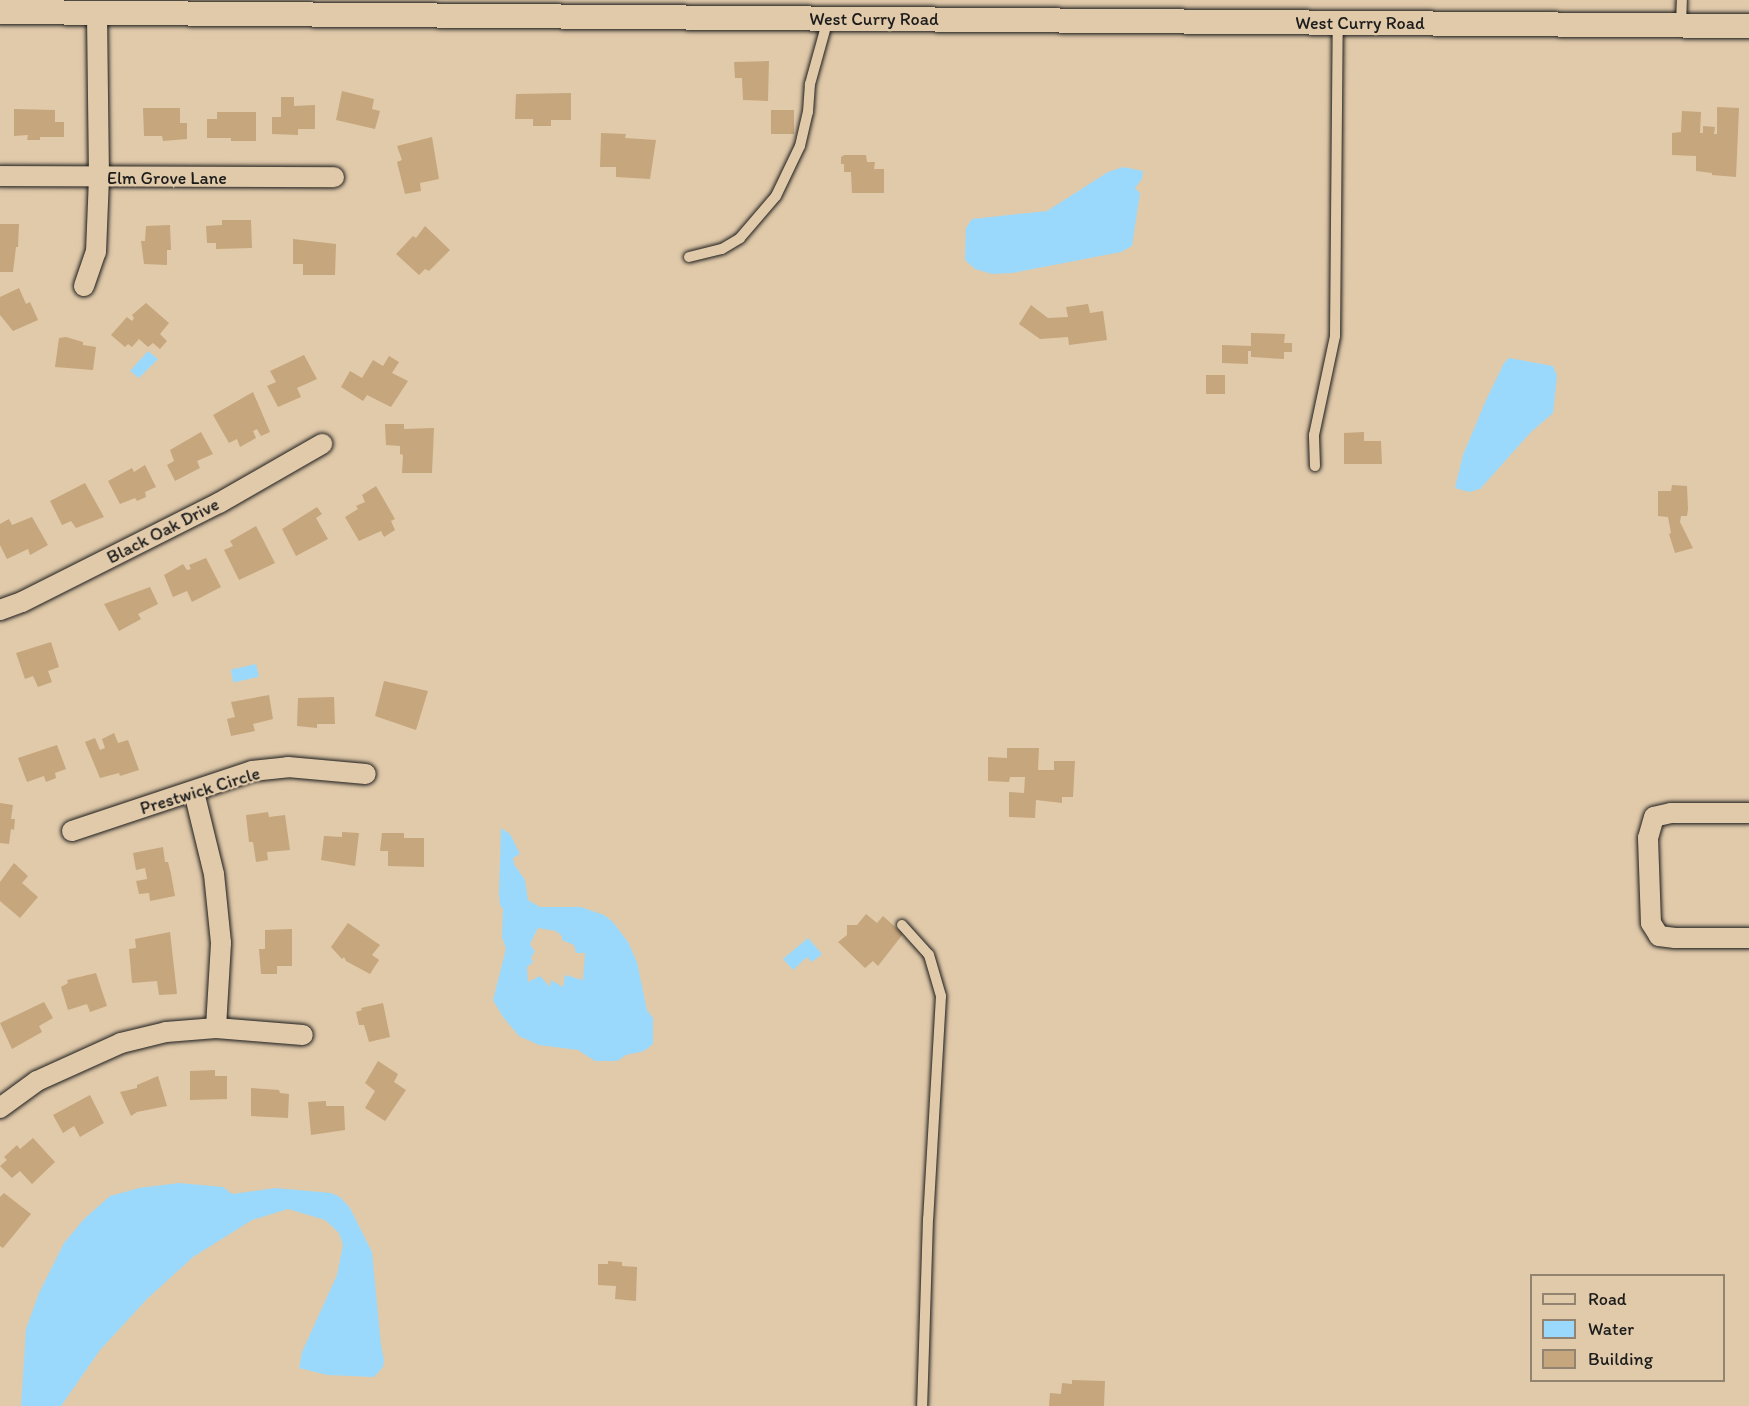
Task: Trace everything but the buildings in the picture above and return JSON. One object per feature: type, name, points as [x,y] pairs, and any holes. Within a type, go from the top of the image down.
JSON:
[{"type":"street","name":"West Curry Road","points":[[0,12],[1749,26]]},
{"type":"street","points":[[84,286],[96,252],[99,178],[97,13]]},
{"type":"street","name":"Elm Grove Lane","points":[[0,176],[334,177]]},
{"type":"street","name":"Black Oak Drive","points":[[0,610],[22,602],[208,508],[322,444]]},
{"type":"street","name":"Prestwick Circle","points":[[72,831],[252,771],[288,767],[366,774]]},
{"type":"street","points":[[194,792],[214,874],[220,943],[216,1028]]},
{"type":"street","points":[[1749,813],[1671,813],[1654,818],[1648,838],[1651,923],[1659,936],[1749,938]]},
{"type":"street","points":[[0,1108],[37,1081],[121,1043],[166,1032],[216,1028],[303,1035]]},
{"type":"lane","points":[[1682,0],[1682,25]]},
{"type":"lane","points":[[689,257],[722,249],[740,238],[776,196],[800,146],[808,112],[810,84],[828,19]]},
{"type":"lane","points":[[1315,466],[1314,435],[1318,408],[1330,367],[1335,336],[1338,22]]},
{"type":"lane","points":[[902,925],[929,955],[941,996],[928,1219],[922,1406]]},
{"type":"water","points":[[1123,167],[1143,171],[1142,179],[1135,188],[1140,193],[1132,246],[1121,252],[1012,273],[992,274],[975,269],[965,260],[966,228],[972,219],[1047,211],[1108,172]]},
{"type":"water","points":[[148,351],[158,359],[139,378],[130,371]]},
{"type":"water","points":[[1509,358],[1553,366],[1557,376],[1553,413],[1531,432],[1480,489],[1469,492],[1455,488],[1463,455],[1486,400],[1504,363]]},
{"type":"water","points":[[256,664],[259,677],[234,683],[231,670]]},
{"type":"water","points":[[501,828],[510,834],[520,854],[513,858],[514,864],[525,880],[528,900],[540,907],[581,907],[604,915],[613,922],[628,942],[637,962],[647,1010],[653,1018],[653,1044],[644,1051],[626,1055],[617,1061],[595,1061],[578,1050],[539,1045],[519,1036],[503,1017],[493,1000],[506,949],[502,937],[503,909],[500,905]],"holes":[[[538,928],[556,931],[562,936],[562,940],[574,945],[576,953],[585,953],[583,980],[565,975],[563,987],[551,980],[550,987],[540,976],[528,982],[527,967],[533,962],[531,957],[535,952],[530,944]]]},
{"type":"water","points":[[808,938],[822,954],[812,962],[807,957],[793,970],[783,959]]},
{"type":"water","points":[[179,1183],[223,1187],[232,1194],[276,1188],[331,1193],[340,1197],[350,1208],[372,1252],[384,1360],[383,1367],[374,1377],[327,1375],[299,1368],[302,1352],[337,1275],[343,1245],[339,1233],[325,1220],[288,1209],[252,1220],[193,1257],[147,1299],[100,1350],[61,1406],[21,1406],[26,1329],[39,1293],[64,1243],[84,1219],[110,1196],[139,1188]]}]
